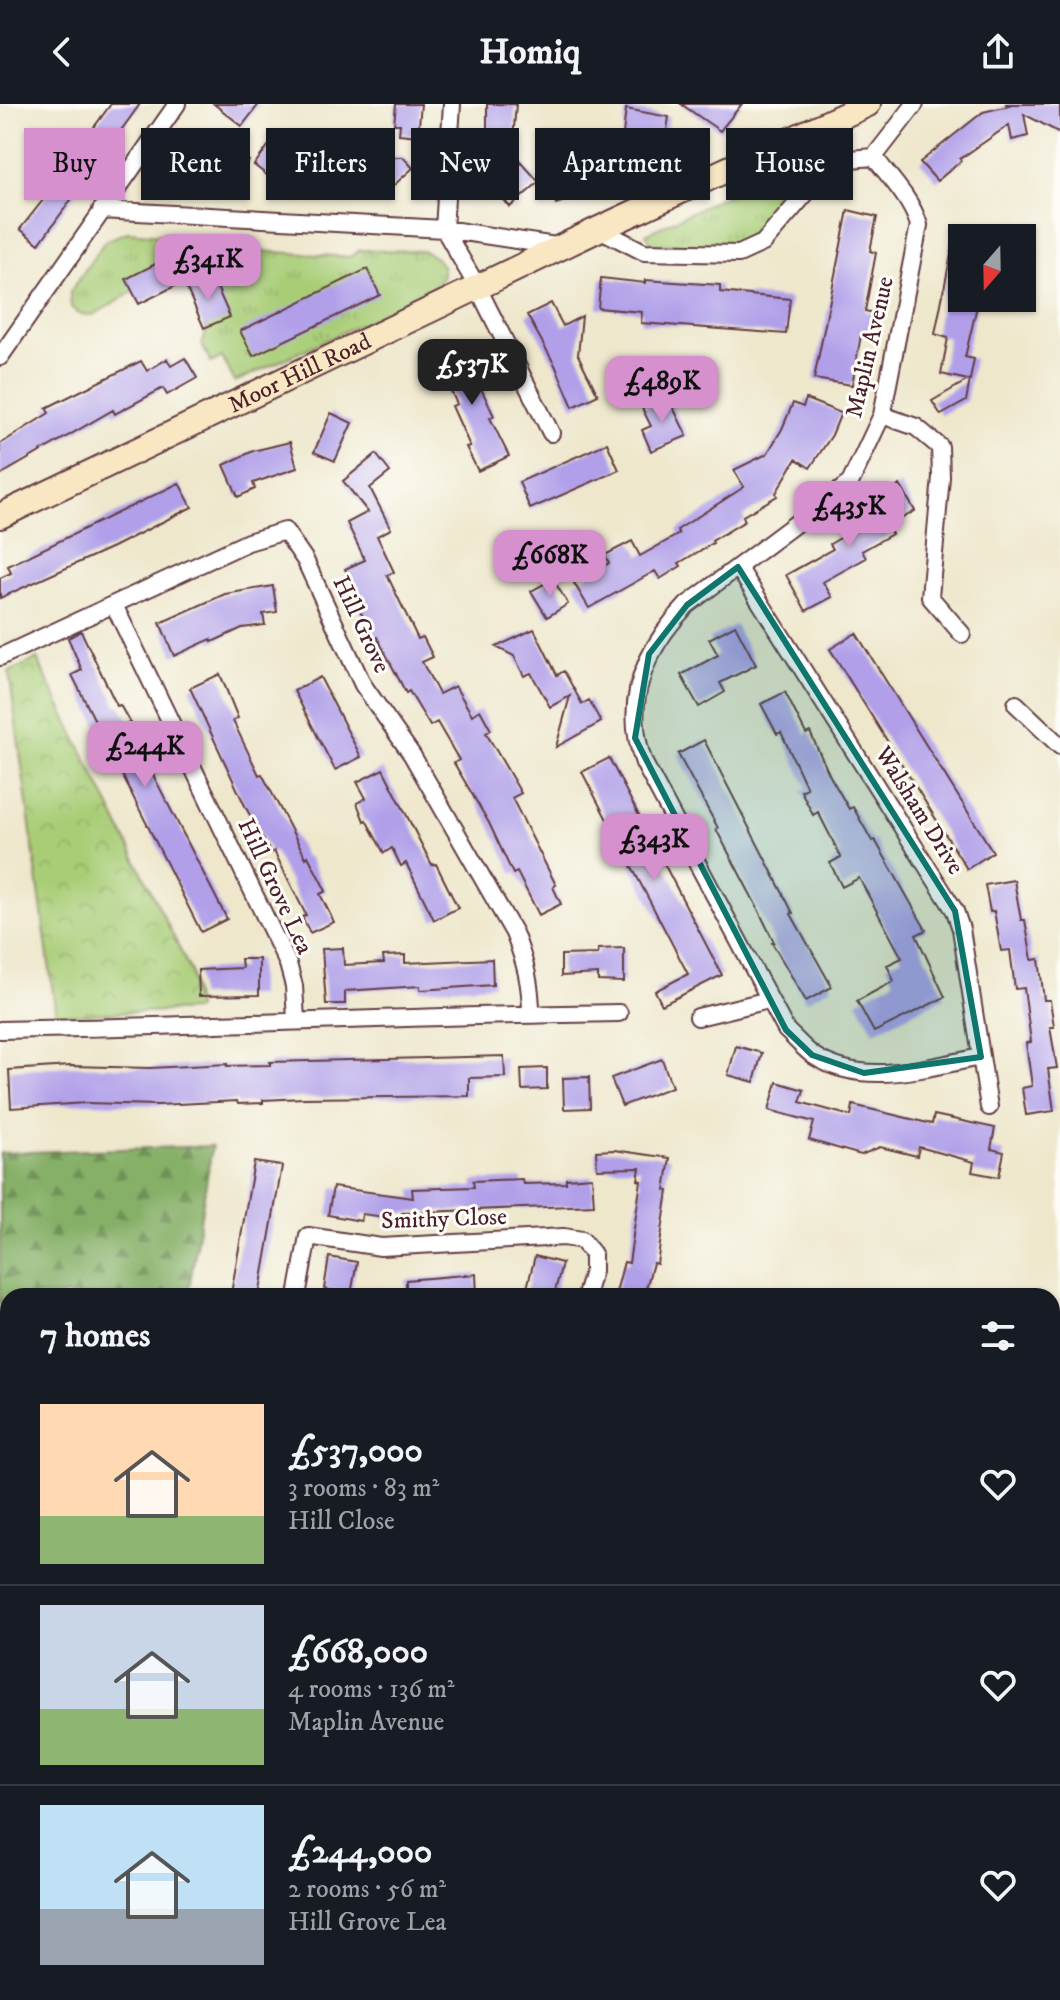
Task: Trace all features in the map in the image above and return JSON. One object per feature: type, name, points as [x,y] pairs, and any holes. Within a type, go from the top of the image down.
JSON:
[{"type":"street","points":[[0,357],[177,104]]},
{"type":"street","points":[[452,104],[444,229],[478,288],[551,433]]},
{"type":"street","name":"Moor Hill Road","points":[[0,516],[599,229],[868,104]]},
{"type":"street","points":[[599,229],[644,252],[739,254],[763,243],[838,160],[874,157],[915,104]]},
{"type":"street","name":"Maplin Avenue","points":[[874,157],[906,199],[919,225],[882,415],[850,483],[687,605],[665,628],[649,654],[640,681],[635,738],[644,763],[769,1000],[786,1030],[812,1055],[838,1067],[864,1073],[893,1073],[981,1057]]},
{"type":"street","points":[[101,210],[444,229],[564,247]]},
{"type":"street","points":[[882,415],[916,427],[940,447],[941,477],[930,597],[962,634]]},
{"type":"street","name":"Hill Grove","points":[[0,657],[248,542],[285,531],[305,560],[363,685],[412,755],[514,933],[531,985],[531,1014]]},
{"type":"street","name":"Walsham Drive","points":[[738,567],[955,911],[961,929],[989,1107]]},
{"type":"street","name":"Hill Grove Lea","points":[[114,605],[288,964],[294,986],[296,1020]]},
{"type":"street","points":[[1016,704],[1060,746]]},
{"type":"street","points":[[698,1017],[769,1000]]},
{"type":"street","points":[[0,1030],[619,1013]]},
{"type":"street","name":"Smithy Close","points":[[298,1288],[308,1236],[381,1247],[564,1237],[582,1240],[593,1254],[588,1288]]},
{"type":"highlighted area","points":[[738,567],[955,911],[981,1057],[864,1073],[812,1055],[786,1030],[635,738],[649,654],[687,605]]},
{"type":"green space","points":[[726,195],[726,200],[789,200],[758,234],[735,246],[652,244],[646,234]]},
{"type":"green space","points":[[127,232],[172,236],[182,246],[350,257],[360,250],[424,251],[442,266],[443,277],[426,294],[235,382],[222,357],[211,363],[202,345],[207,330],[185,279],[133,292],[93,315],[79,314],[71,307],[70,292],[105,241]]},
{"type":"green space","points":[[37,659],[191,972],[196,1010],[56,1015],[9,672]]},
{"type":"green space","points":[[212,1146],[189,1288],[0,1288],[0,1153]]},
{"type":"building","points":[[111,104],[140,104],[123,128],[93,128]]},
{"type":"building","points":[[214,104],[259,104],[242,126]]},
{"type":"building","points":[[396,104],[421,104],[419,128],[411,128],[411,135],[399,134],[400,124],[394,124]]},
{"type":"building","points":[[487,104],[516,104],[514,128],[487,128]]},
{"type":"building","points":[[681,104],[742,104],[720,131]]},
{"type":"building","points":[[1005,104],[1060,104],[1060,133],[1024,114],[1028,136],[1012,140],[1009,125],[960,159],[937,181],[920,162],[983,112],[1009,106]]},
{"type":"building","points":[[626,109],[669,117],[667,128],[624,128]]},
{"type":"building","points":[[266,149],[266,174],[254,165]]},
{"type":"building","points":[[395,157],[403,157],[411,170],[395,184]]},
{"type":"building","points":[[519,160],[535,178],[535,185],[519,199]]},
{"type":"building","points":[[43,200],[71,200],[39,244],[20,229]]},
{"type":"building","points":[[504,200],[518,200],[510,207]]},
{"type":"building","points":[[848,210],[877,217],[870,251],[876,253],[865,311],[874,313],[870,337],[861,335],[852,385],[814,379]]},
{"type":"building","points":[[167,258],[179,284],[139,304],[126,279]]},
{"type":"building","points":[[367,269],[380,295],[253,356],[240,331]]},
{"type":"building","points":[[948,269],[948,312],[976,312],[965,357],[974,359],[966,401],[941,415],[932,401],[968,380],[941,374],[948,338],[935,334]]},
{"type":"building","points":[[212,276],[230,317],[204,328],[186,287]]},
{"type":"building","points":[[601,278],[645,283],[645,280],[720,285],[720,292],[790,299],[786,334],[641,323],[642,312],[598,308]]},
{"type":"building","points":[[551,303],[563,326],[582,316],[578,355],[598,395],[573,407],[555,365],[527,315]]},
{"type":"building","points":[[466,343],[478,367],[472,369],[494,416],[490,418],[509,456],[478,471],[452,406],[457,404],[435,357]]},
{"type":"building","points":[[185,358],[197,378],[167,395],[163,388],[115,414],[113,410],[0,475],[0,444],[49,413],[46,408],[141,361],[147,371],[167,359],[171,366]]},
{"type":"building","points":[[667,395],[687,436],[651,451],[642,430],[651,426],[642,408]]},
{"type":"building","points":[[806,399],[841,413],[832,435],[810,468],[796,459],[777,496],[743,516],[745,521],[679,563],[681,566],[660,579],[655,571],[589,608],[574,583],[609,563],[605,555],[632,541],[640,556],[679,534],[677,530],[744,487],[734,470],[767,454],[793,403],[803,407]]},
{"type":"building","points":[[331,413],[352,423],[335,461],[314,452]]},
{"type":"building","points":[[290,442],[297,468],[253,483],[255,489],[238,497],[224,465],[253,451]]},
{"type":"building","points":[[607,443],[619,470],[530,509],[519,482]]},
{"type":"building","points":[[376,454],[390,472],[370,488],[391,529],[377,536],[394,572],[387,575],[418,639],[423,637],[433,657],[422,662],[439,694],[455,686],[472,715],[480,710],[491,730],[486,733],[521,793],[512,798],[556,885],[553,887],[561,904],[539,915],[517,872],[513,874],[489,823],[454,763],[459,760],[437,722],[430,726],[409,691],[406,693],[377,637],[373,639],[356,602],[360,600],[345,569],[365,560],[347,523],[368,512],[343,481]]},
{"type":"building","points":[[179,483],[192,507],[0,598],[0,578],[11,573],[8,566]]},
{"type":"building","points":[[900,485],[915,511],[887,527],[892,534],[862,551],[866,558],[823,582],[832,597],[806,611],[786,575],[833,549],[830,544],[859,527],[855,521],[883,505],[879,498]]},
{"type":"building","points":[[553,579],[568,604],[547,617],[531,591]]},
{"type":"building","points":[[273,586],[277,612],[263,614],[265,625],[242,628],[174,656],[160,623],[225,594]]},
{"type":"building","points":[[735,625],[756,665],[720,683],[725,692],[699,707],[681,675],[718,655],[709,639]]},
{"type":"building","points":[[534,629],[557,675],[564,671],[582,704],[589,700],[601,722],[556,747],[570,696],[550,707],[531,673],[524,676],[514,656],[496,647]]},
{"type":"building","points":[[81,631],[227,919],[201,932],[72,675],[82,670],[68,638]]},
{"type":"building","points":[[856,633],[993,852],[967,869],[830,649]]},
{"type":"building","points":[[220,674],[238,718],[233,721],[259,775],[262,774],[326,891],[320,894],[334,922],[310,933],[302,917],[306,915],[274,851],[271,853],[246,808],[190,688]]},
{"type":"building","points":[[320,677],[361,757],[335,770],[294,691]]},
{"type":"building","points":[[785,692],[806,734],[810,732],[849,809],[853,807],[872,841],[875,840],[926,930],[916,935],[945,997],[874,1032],[857,1001],[894,981],[887,965],[902,958],[859,878],[842,887],[830,863],[841,857],[818,812],[813,815],[801,791],[807,788],[781,732],[777,734],[761,704]]},
{"type":"building","points":[[704,740],[791,914],[832,987],[806,1001],[772,943],[718,828],[678,754]]},
{"type":"building","points":[[609,758],[722,975],[662,1005],[655,991],[688,974],[582,772]]},
{"type":"building","points":[[383,769],[432,865],[436,864],[458,908],[434,920],[406,863],[401,866],[392,848],[384,853],[357,803],[366,798],[357,782]]},
{"type":"building","points":[[1014,880],[1032,960],[1039,959],[1044,1000],[1050,1000],[1054,1027],[1050,1027],[1057,1068],[1048,1069],[1054,1111],[1026,1115],[1022,1088],[1032,1086],[1026,1043],[1031,1042],[1024,988],[1015,989],[1010,950],[1001,951],[994,911],[990,912],[985,885]]},
{"type":"building","points":[[343,948],[344,965],[384,963],[383,956],[405,955],[405,963],[492,959],[493,985],[345,991],[345,1004],[326,1004],[322,949]]},
{"type":"building","points":[[624,948],[624,982],[598,981],[598,974],[561,976],[561,955],[598,954],[598,949]]},
{"type":"building","points":[[241,959],[259,959],[259,995],[199,996],[198,970],[242,968]]},
{"type":"building","points":[[736,1046],[762,1053],[754,1082],[728,1075]]},
{"type":"building","points":[[504,1056],[505,1077],[469,1078],[469,1096],[304,1098],[238,1104],[237,1101],[158,1105],[86,1103],[11,1108],[9,1070]]},
{"type":"building","points":[[662,1059],[672,1087],[622,1106],[611,1078]]},
{"type":"building","points":[[547,1068],[547,1089],[522,1090],[521,1069]]},
{"type":"building","points":[[589,1077],[590,1108],[564,1109],[563,1078]]},
{"type":"building","points":[[777,1082],[804,1090],[800,1102],[851,1116],[853,1105],[932,1124],[934,1115],[995,1128],[991,1149],[1004,1152],[999,1177],[972,1172],[974,1162],[919,1147],[917,1156],[880,1147],[861,1155],[809,1140],[814,1122],[769,1110]]},
{"type":"building","points":[[614,1150],[670,1158],[657,1264],[653,1263],[646,1288],[617,1288],[624,1262],[629,1263],[641,1181],[638,1180],[640,1168],[597,1169],[596,1151]]},
{"type":"building","points":[[254,1162],[282,1166],[260,1288],[232,1288]]},
{"type":"building","points":[[592,1177],[594,1205],[402,1213],[401,1219],[362,1214],[361,1221],[328,1215],[333,1187],[413,1198],[412,1189],[474,1187],[473,1181],[522,1179],[523,1184],[566,1183],[566,1179]]},
{"type":"building","points":[[535,1256],[562,1263],[556,1288],[527,1288]]},
{"type":"building","points":[[329,1257],[357,1262],[352,1288],[324,1288]]},
{"type":"building","points":[[476,1274],[477,1288],[406,1288],[406,1280]]}]
